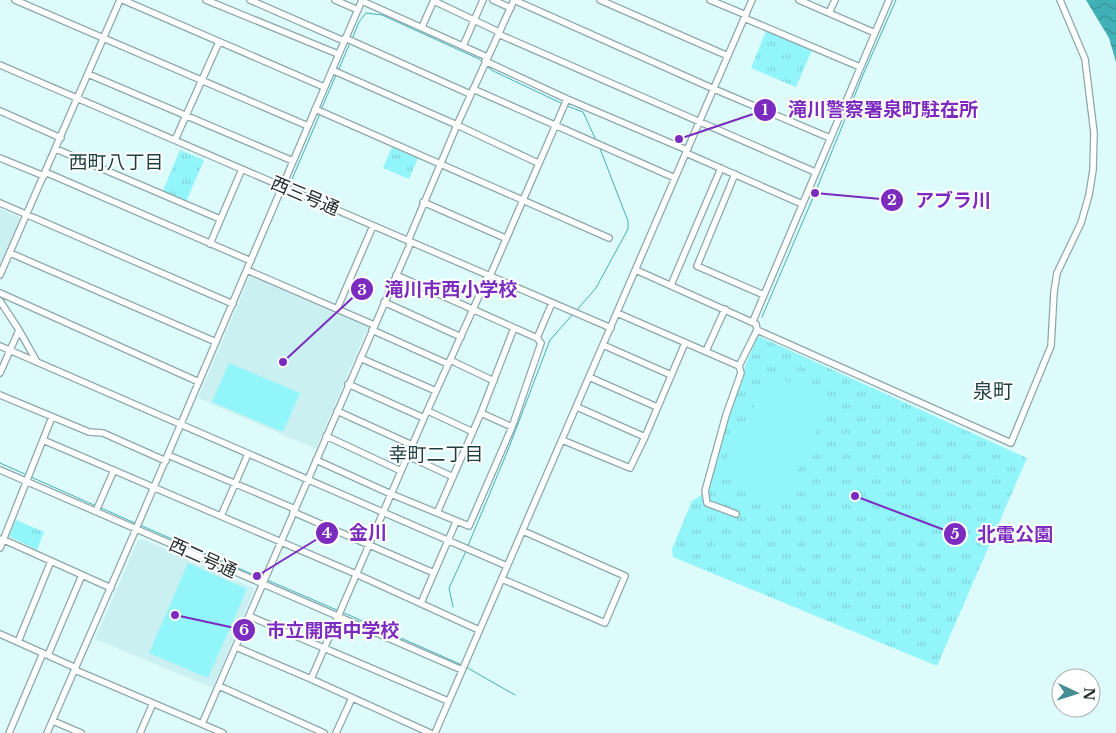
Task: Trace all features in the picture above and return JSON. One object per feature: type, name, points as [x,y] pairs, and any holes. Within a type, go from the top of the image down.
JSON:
[{"type":"street","points":[[15,0],[308,126]]},
{"type":"street","points":[[0,275],[122,0],[324,87]]},
{"type":"street","points":[[206,0],[338,54]]},
{"type":"street","points":[[250,0],[556,125],[675,178]]},
{"type":"street","points":[[335,0],[358,10]]},
{"type":"street","points":[[47,733],[167,458],[362,0],[463,46],[567,99],[802,204]]},
{"type":"street","points":[[422,27],[434,0],[499,33],[815,172]]},
{"type":"street","points":[[463,46],[483,0]]},
{"type":"street","points":[[493,0],[511,8]]},
{"type":"street","points":[[202,724],[396,276],[423,202],[514,0],[714,89],[830,138]]},
{"type":"street","points":[[600,0],[614,3],[728,56]]},
{"type":"street","points":[[710,0],[860,67]]},
{"type":"street","points":[[435,733],[752,0]]},
{"type":"street","points":[[799,0],[875,33]]},
{"type":"street","points":[[829,13],[835,0]]},
{"type":"street","points":[[753,321],[889,0]]},
{"type":"street","points":[[757,330],[1011,443],[1051,346],[1057,273],[1083,215],[1089,195],[1093,170],[1094,133],[1085,59],[1060,0]]},
{"type":"street","points":[[175,140],[219,42]]},
{"type":"street","name":"西三号通","points":[[0,65],[611,328]]},
{"type":"street","points":[[332,70],[457,124],[538,163]]},
{"type":"street","points":[[88,74],[293,161]]},
{"type":"street","points":[[311,679],[412,445],[523,201],[567,99]]},
{"type":"street","points":[[315,109],[609,238]]},
{"type":"street","points":[[0,111],[61,138]]},
{"type":"street","points":[[56,148],[220,219]]},
{"type":"street","points":[[0,158],[45,174],[251,261]]},
{"type":"street","points":[[671,285],[721,168]]},
{"type":"street","points":[[210,244],[242,169]]},
{"type":"street","points":[[735,174],[697,266],[764,295]]},
{"type":"street","points":[[423,202],[505,238]]},
{"type":"street","points":[[0,203],[233,304]]},
{"type":"street","points":[[337,309],[374,226]]},
{"type":"street","points":[[10,253],[216,342]]},
{"type":"street","points":[[247,270],[494,381]]},
{"type":"street","points":[[636,270],[753,321],[756,324],[757,330],[739,366],[741,373],[726,415],[705,492],[707,504],[736,514]]},
{"type":"street","points":[[316,460],[437,514],[469,526],[512,427],[541,343],[538,338],[396,276]]},
{"type":"street","points":[[0,292],[199,382]]},
{"type":"street","points":[[0,300],[37,362]]},
{"type":"street","points":[[384,302],[461,337]]},
{"type":"street","points":[[538,338],[552,303]]},
{"type":"street","points":[[706,351],[725,309]]},
{"type":"street","points":[[617,313],[739,366]]},
{"type":"street","points":[[437,514],[481,413],[514,328]]},
{"type":"street","points":[[0,373],[19,330]]},
{"type":"street","points":[[562,440],[630,468],[685,343]]},
{"type":"street","points":[[604,344],[671,375]]},
{"type":"street","points":[[0,346],[507,566]]},
{"type":"street","points":[[360,358],[436,391]]},
{"type":"street","points":[[589,378],[657,407]]},
{"type":"street","points":[[348,384],[424,418]]},
{"type":"street","points":[[0,395],[89,432],[103,433],[235,483],[368,546],[434,574]]},
{"type":"street","points":[[577,407],[645,437]]},
{"type":"street","points":[[337,411],[412,445]]},
{"type":"street","points":[[428,411],[473,432]]},
{"type":"street","points":[[481,413],[512,427]]},
{"type":"street","points":[[0,548],[52,417]]},
{"type":"street","points":[[326,436],[401,471]]},
{"type":"street","points":[[43,440],[421,602],[479,630]]},
{"type":"street","points":[[221,516],[248,454]]},
{"type":"street","points":[[408,456],[453,477]]},
{"type":"street","name":"西二号通","points":[[0,470],[462,670]]},
{"type":"street","points":[[96,511],[114,470]]},
{"type":"street","points":[[421,602],[456,522]]},
{"type":"street","points":[[502,579],[604,623],[625,576],[523,531]]},
{"type":"street","points":[[2,539],[111,588]]},
{"type":"street","points":[[18,642],[51,561]]},
{"type":"street","points":[[9,733],[82,575]]},
{"type":"street","points":[[249,616],[448,701]]},
{"type":"street","points":[[0,634],[222,733]]},
{"type":"street","points":[[236,647],[430,733]]},
{"type":"street","points":[[219,686],[324,733]]},
{"type":"street","points":[[336,733],[352,698]]},
{"type":"street","points":[[140,733],[153,703]]},
{"type":"street","points":[[52,721],[81,733]]},
{"type":"shaded area","points":[[0,209],[19,217],[20,221],[0,265]]},
{"type":"shaded area","points":[[250,276],[368,327],[316,449],[198,398]]},
{"type":"shaded area","points":[[142,539],[254,588],[213,688],[95,639],[138,540]]},
{"type":"green space","points":[[766,31],[812,50],[796,87],[751,68]]},
{"type":"green space","points":[[392,147],[418,158],[409,179],[383,168]]},
{"type":"green space","points":[[180,150],[204,160],[186,202],[162,193]]},
{"type":"green space","points":[[758,336],[1027,458],[937,666],[673,557],[672,549],[692,501],[708,491],[727,421],[744,376],[745,366]]},
{"type":"green space","points":[[229,363],[300,393],[283,432],[212,402]]},
{"type":"green space","points":[[774,375],[820,397],[826,406],[826,412],[783,502],[733,482],[724,472],[724,464],[761,392]]},
{"type":"green space","points":[[16,520],[44,532],[37,550],[9,536]]},
{"type":"green space","points":[[188,563],[247,589],[208,678],[149,653]]},
{"type":"water","points":[[1086,0],[1116,0],[1116,62],[1109,38]]},
{"type":"waterway","points":[[762,317],[896,0]]},
{"type":"waterway","points":[[352,39],[359,22],[366,13],[382,15],[484,63]]},
{"type":"waterway","points":[[338,71],[350,43]]},
{"type":"waterway","points":[[486,66],[563,104]]},
{"type":"waterway","points":[[321,110],[336,75]]},
{"type":"waterway","points":[[567,106],[583,112],[596,140]]},
{"type":"waterway","points":[[292,179],[320,114]]},
{"type":"waterway","points":[[576,311],[596,288],[628,229],[628,221],[599,146]]},
{"type":"waterway","points":[[467,548],[508,450],[550,340],[573,314]]},
{"type":"waterway","points":[[0,463],[27,475]]},
{"type":"waterway","points":[[31,477],[96,506]]},
{"type":"waterway","points":[[99,507],[137,524]]},
{"type":"waterway","points":[[140,525],[263,579]]},
{"type":"waterway","points":[[453,607],[449,588],[466,551]]},
{"type":"waterway","points":[[267,580],[339,611]]},
{"type":"waterway","points":[[342,612],[462,665]]},
{"type":"waterway","points":[[466,667],[515,695]]},
{"type":"place","name":"滝川警察署泉町駐在所","points":[[679,139]]},
{"type":"place","name":"アブラ川","points":[[815,193]]},
{"type":"place","name":"滝川市西小学校","points":[[283,362]]},
{"type":"place","name":"北電公園","points":[[855,496]]},
{"type":"place","name":"金川","points":[[257,576]]},
{"type":"place","name":"市立開西中学校","points":[[175,615]]},
{"type":"district","name":"西町八丁目","points":[[116,162]]},
{"type":"district","name":"泉町","points":[[993,391]]},
{"type":"district","name":"幸町二丁目","points":[[436,454]]}]
